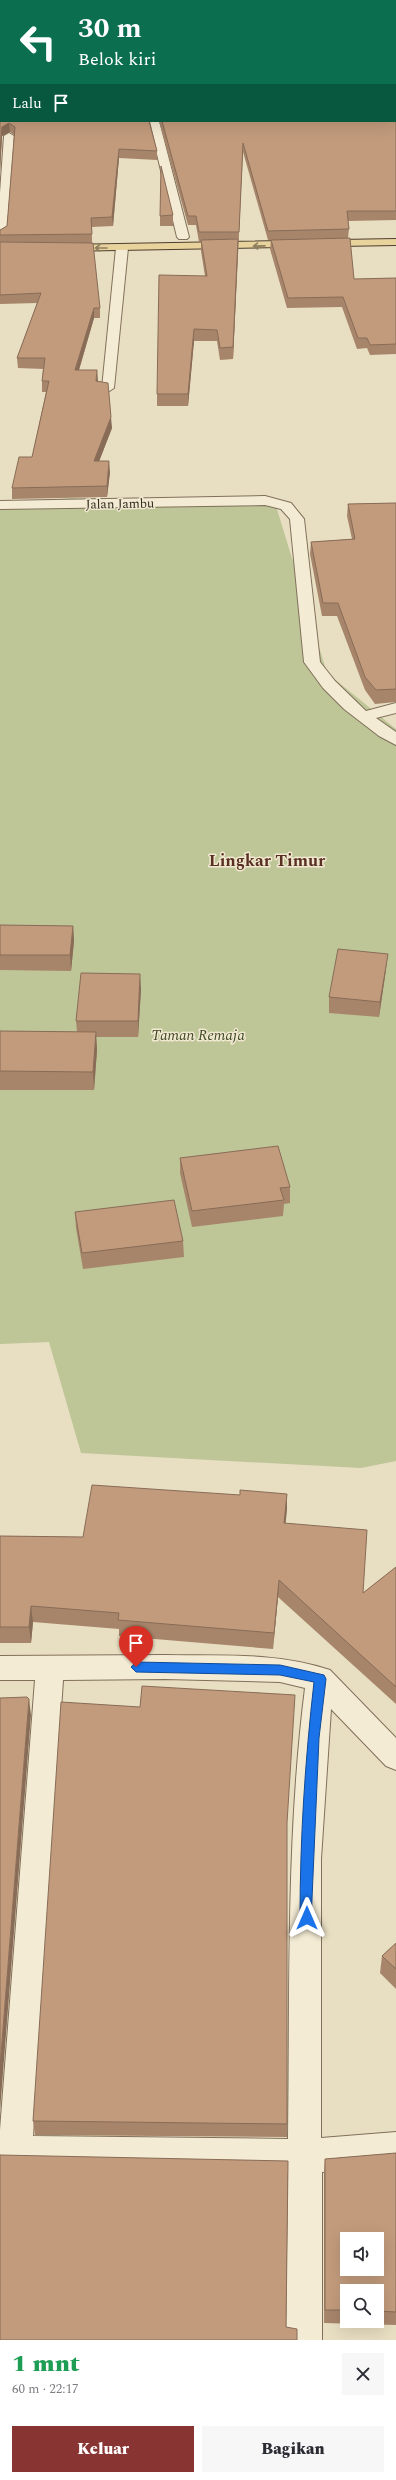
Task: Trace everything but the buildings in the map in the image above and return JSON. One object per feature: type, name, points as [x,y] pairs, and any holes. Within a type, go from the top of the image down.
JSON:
[{"type":"main road","points":[[396,233],[184,242],[122,248],[56,243],[184,242],[396,242]]},
{"type":"street","points":[[154,122],[184,242]]},
{"type":"street","points":[[2,238],[9,136]]},
{"type":"street","points":[[108,388],[122,248]]},
{"type":"street","name":"Jalan Jambu","points":[[0,505],[239,501],[283,503],[290,507],[298,519],[312,662],[321,676],[364,716],[396,740]]},
{"type":"street","points":[[364,716],[396,708]]},
{"type":"street","points":[[50,1667],[8,2152],[306,2156],[396,2149]]},
{"type":"street","points":[[0,1668],[166,1667],[280,1670],[320,1679],[396,1757]]},
{"type":"street","points":[[304,2340],[306,2156],[306,1859],[313,1738],[320,1679]]},
{"type":"green space","name":"Taman Remaja","points":[[71,498],[276,506],[327,673],[396,729],[396,1461],[361,1468],[81,1453],[49,1342],[0,1344],[0,503]]},
{"type":"district","name":"Lingkar Timur","points":[[267,860]]},
{"type":"route","points":[[136,1667],[280,1670],[320,1679],[313,1738],[306,1859],[307,1918]]}]
